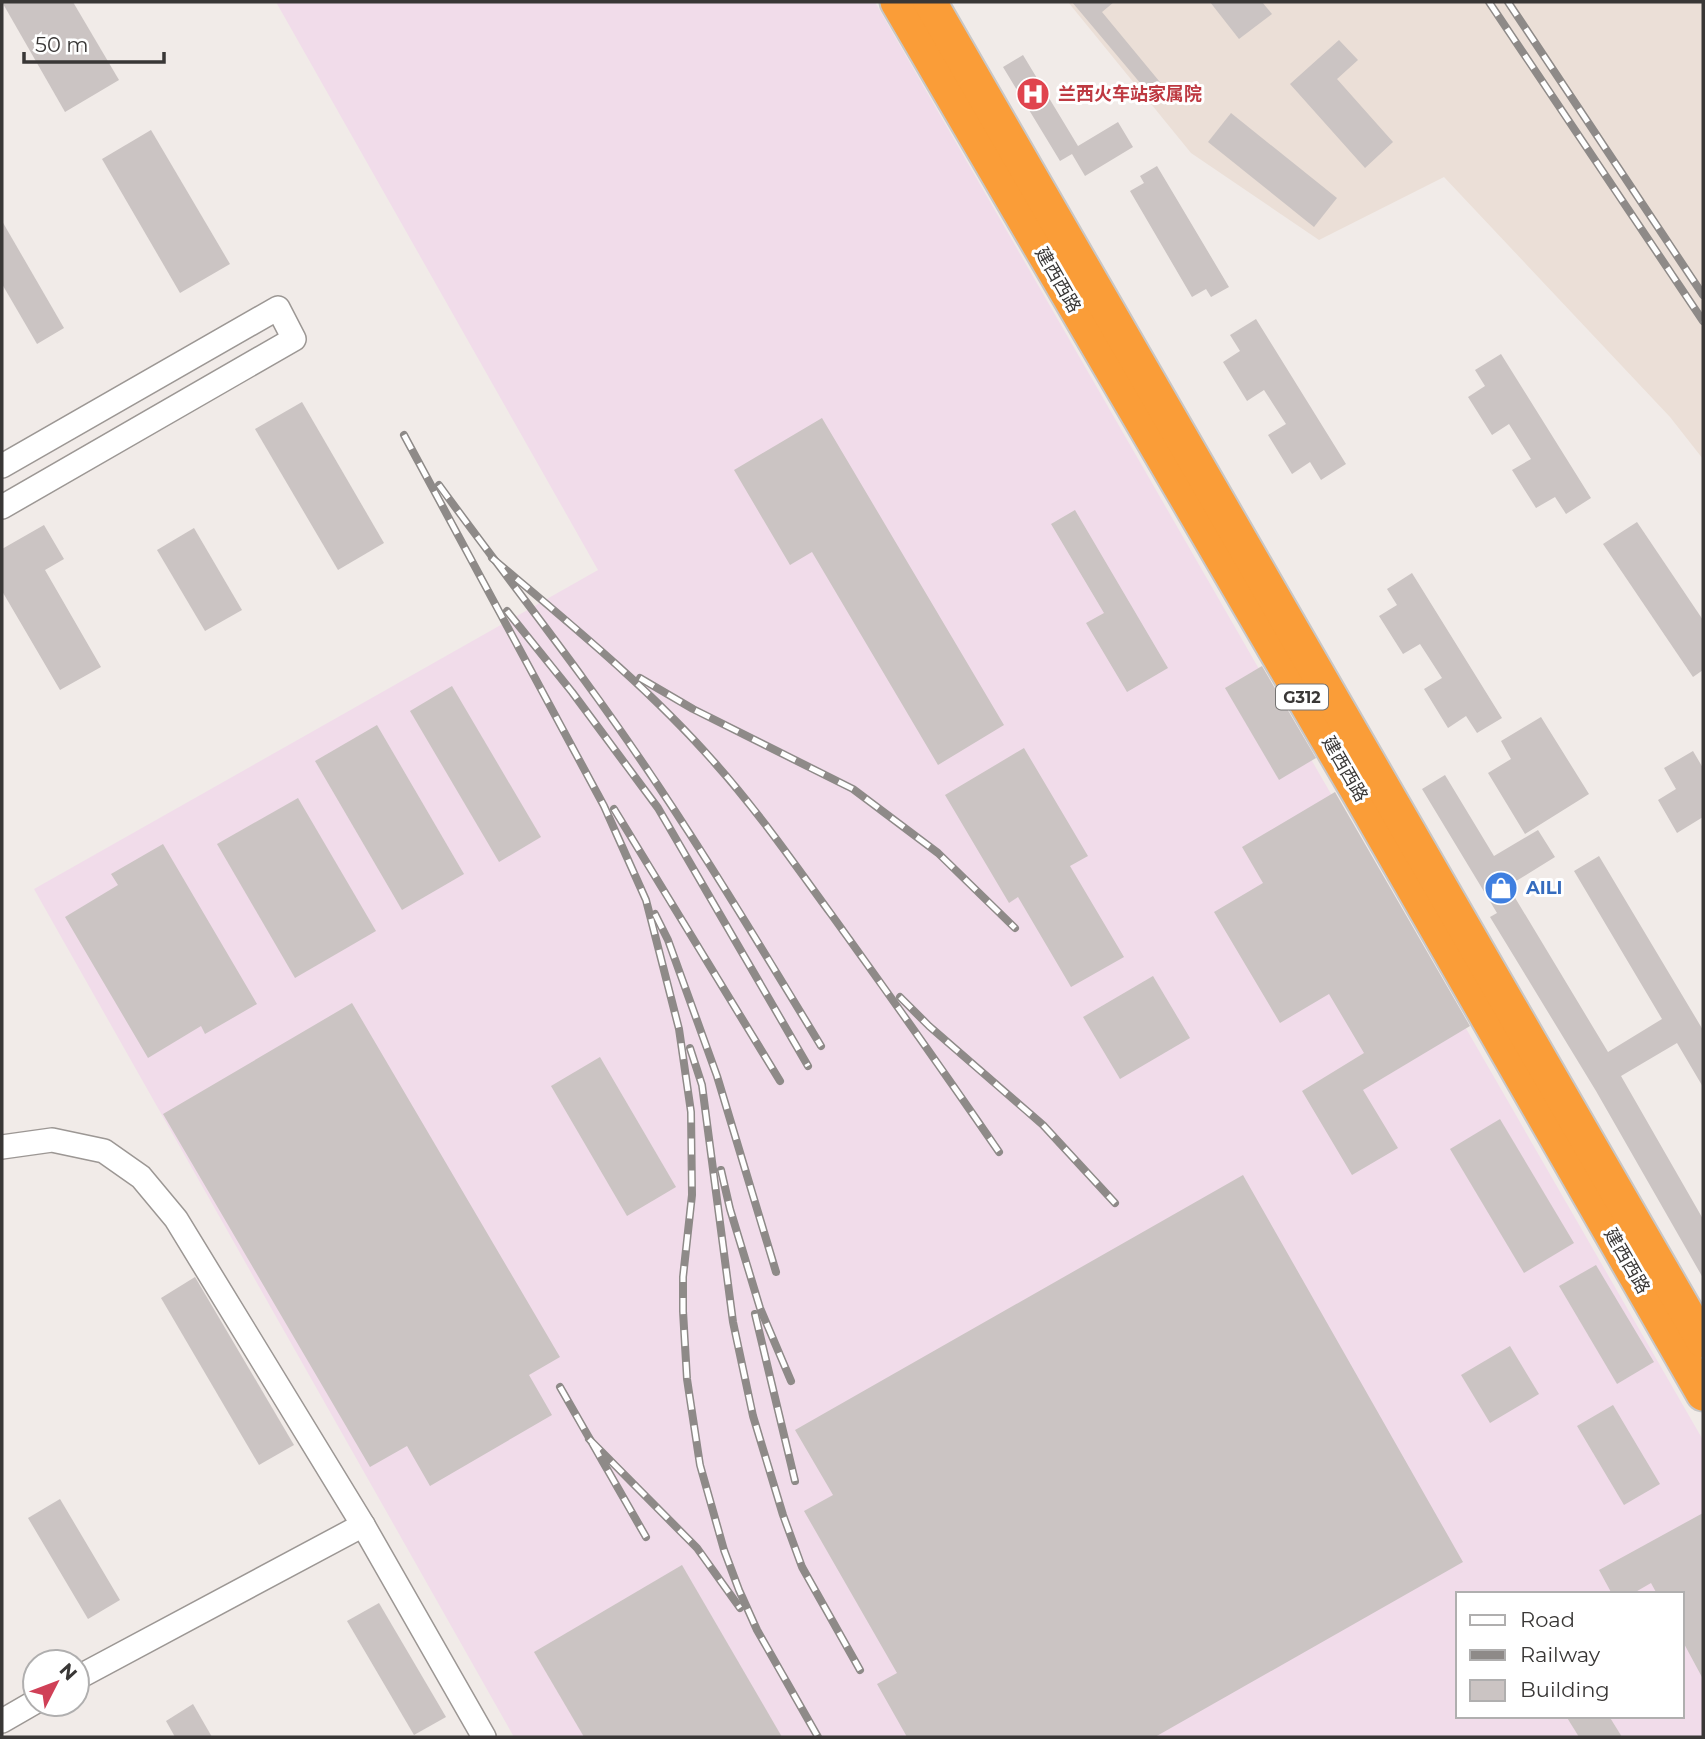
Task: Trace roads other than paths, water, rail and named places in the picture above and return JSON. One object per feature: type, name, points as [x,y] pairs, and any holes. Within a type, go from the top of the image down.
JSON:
[{"type":"highway","name":"建西西路","points":[[897,2],[1370,813],[1703,1394]]},
{"type":"highway","name":"建西西路","points":[[930,2],[1703,1341]]},
{"type":"street","points":[[2,466],[278,308],[294,339],[2,507]]},
{"type":"street","points":[[2,1146],[52,1140],[104,1151],[141,1177],[176,1219],[363,1525],[484,1737]]},
{"type":"street","points":[[91,1671],[363,1525]]},
{"type":"street","points":[[2,1721],[21,1710]]},
{"type":"railway","points":[[1489,2],[1703,321]]},
{"type":"railway","points":[[1508,2],[1703,295]]},
{"type":"railway","points":[[404,435],[604,806],[646,900],[679,1029],[691,1112],[692,1195],[683,1277],[683,1311],[687,1379],[700,1465],[724,1550],[739,1590],[757,1630],[818,1737]]},
{"type":"railway","points":[[439,485],[648,770],[821,1046]]},
{"type":"railway","points":[[492,558],[635,682],[689,734],[730,780],[831,914],[999,1152]]},
{"type":"railway","points":[[507,611],[572,692],[658,808],[808,1066]]},
{"type":"railway","points":[[640,678],[693,709],[853,789],[938,853],[1015,928]]},
{"type":"railway","points":[[614,809],[780,1081]]},
{"type":"railway","points":[[655,914],[668,940],[717,1076],[776,1272]]},
{"type":"railway","points":[[900,997],[929,1026],[1043,1125],[1115,1203]]},
{"type":"railway","points":[[690,1048],[702,1085],[733,1322],[753,1416],[802,1567],[860,1670]]},
{"type":"railway","points":[[721,1170],[760,1308],[791,1381]]},
{"type":"railway","points":[[755,1314],[795,1481]]},
{"type":"railway","points":[[560,1387],[646,1537]]},
{"type":"railway","points":[[589,1439],[697,1548],[740,1608]]},
{"type":"place","name":"兰西火车站家属院","points":[[1033,94]]},
{"type":"place","name":"AILI","points":[[1501,888]]}]
